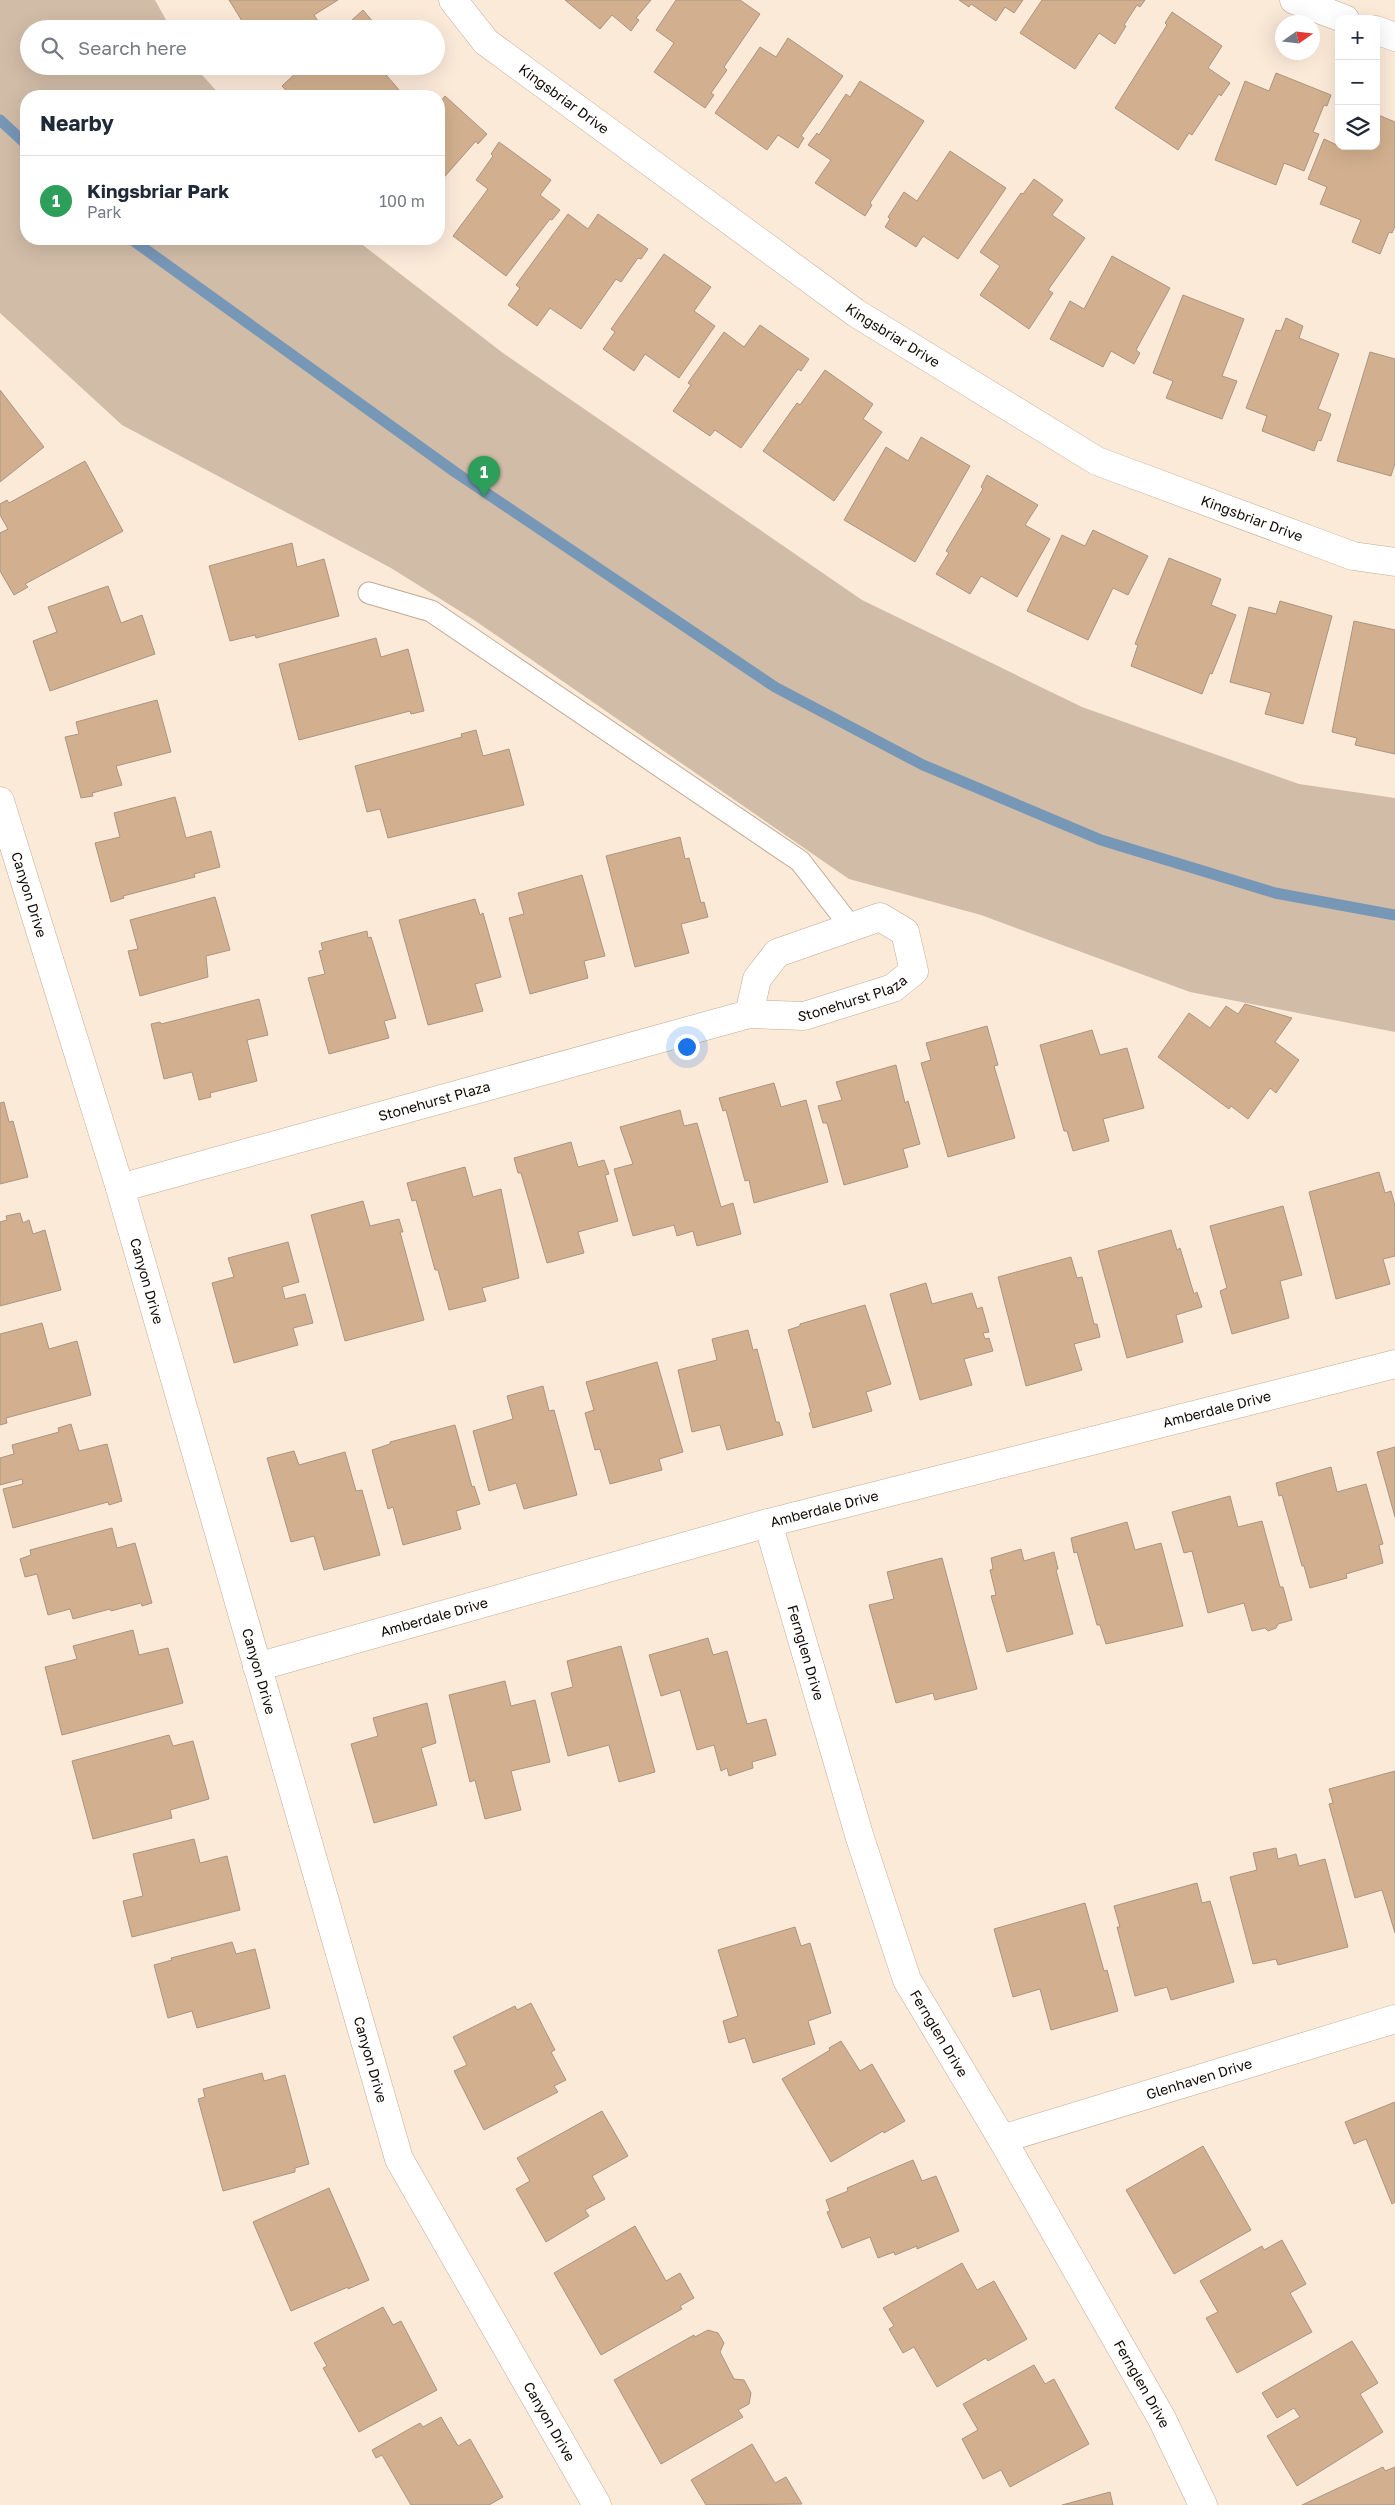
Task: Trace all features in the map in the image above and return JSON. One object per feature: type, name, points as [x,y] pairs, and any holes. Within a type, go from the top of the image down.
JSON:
[{"type":"street","name":"Kingsbriar Drive","points":[[453,0],[486,42],[856,313],[1097,461],[1353,556],[1395,562]]},
{"type":"street","points":[[1294,0],[1335,15]]},
{"type":"street","points":[[1380,31],[1395,37]]},
{"type":"street","name":"Canyon Drive","points":[[0,801],[120,1188],[399,2159],[597,2505]]},
{"type":"street","name":"Stonehurst Plaza","points":[[120,1188],[749,1014],[804,1016],[893,988],[914,971],[905,932],[880,917],[777,953],[757,979],[749,1014]]},
{"type":"street","name":"Amberdale Drive","points":[[257,1668],[768,1523],[1395,1364]]},
{"type":"street","name":"Fernglen Drive","points":[[768,1523],[860,1838],[907,1980],[1002,2139],[1162,2419],[1203,2505]]},
{"type":"street","name":"Glenhaven Drive","points":[[1002,2139],[1395,2019]]},
{"type":"lane","points":[[369,593],[432,611],[800,862],[851,927]]},
{"type":"shaded area","points":[[0,0],[155,0],[166,20],[20,20],[20,75],[202,75],[216,90],[20,90],[20,245],[363,245],[503,353],[862,600],[1082,707],[1299,784],[1395,798],[1395,1032],[1190,992],[981,915],[849,879],[474,620],[391,568],[122,425],[0,313]]},
{"type":"building","points":[[229,0],[338,0],[314,15],[317,20],[241,20]]},
{"type":"building","points":[[565,0],[651,0],[636,18],[639,20],[631,31],[612,15],[600,29]]},
{"type":"building","points":[[676,0],[740,0],[760,14],[724,67],[727,70],[711,93],[714,95],[705,108],[654,72],[674,43],[656,30]]},
{"type":"building","points":[[959,0],[1023,0],[1014,13],[1005,7],[996,21],[971,4],[969,7]]},
{"type":"building","points":[[1042,0],[1145,0],[1140,7],[1137,5],[1115,44],[1099,33],[1075,69],[1020,33]]},
{"type":"building","points":[[363,10],[371,20],[352,20]]},
{"type":"building","points":[[1172,12],[1222,46],[1208,68],[1230,83],[1221,96],[1219,94],[1192,135],[1189,133],[1178,150],[1115,108],[1167,25],[1165,23]]},
{"type":"building","points":[[788,38],[843,76],[801,136],[804,138],[798,148],[778,135],[767,150],[715,113],[760,47],[776,57]]},
{"type":"building","points":[[1276,73],[1331,95],[1327,106],[1324,105],[1313,132],[1319,134],[1304,171],[1284,163],[1276,185],[1215,160],[1245,81],[1269,91]]},
{"type":"building","points":[[294,75],[386,75],[399,90],[286,90],[282,86]]},
{"type":"building","points":[[860,81],[924,121],[870,203],[872,205],[865,216],[815,183],[831,160],[808,145],[817,133],[819,135],[846,94],[850,97]]},
{"type":"building","points":[[445,96],[487,134],[478,144],[476,141],[445,176]]},
{"type":"building","points":[[1380,116],[1395,122],[1395,226],[1392,233],[1389,232],[1380,254],[1352,242],[1361,220],[1320,204],[1327,187],[1308,179],[1324,139],[1335,144],[1335,150],[1380,150]]},
{"type":"building","points":[[499,142],[551,180],[540,195],[560,210],[552,220],[550,219],[506,276],[453,236],[488,189],[476,180],[493,156],[491,154]]},
{"type":"building","points":[[950,151],[1006,188],[958,259],[923,236],[916,247],[885,227],[890,219],[888,217],[904,192],[917,201]]},
{"type":"building","points":[[1034,179],[1063,200],[1052,215],[1085,238],[1048,290],[1053,293],[1029,329],[980,295],[1000,266],[980,252],[1021,193],[1023,194]]},
{"type":"building","points":[[568,214],[588,229],[598,214],[648,249],[641,259],[638,258],[621,282],[616,279],[581,329],[550,308],[537,326],[508,305],[520,288],[516,285]]},
{"type":"building","points":[[664,254],[711,287],[694,311],[715,326],[679,378],[645,354],[634,371],[603,349],[615,332],[611,329]]},
{"type":"building","points":[[1112,256],[1170,288],[1136,350],[1140,353],[1134,364],[1111,351],[1103,367],[1050,339],[1070,301],[1084,309]]},
{"type":"building","points":[[1183,295],[1244,319],[1222,376],[1237,381],[1222,419],[1166,398],[1173,381],[1153,373]]},
{"type":"building","points":[[1286,318],[1303,326],[1299,338],[1339,354],[1318,409],[1331,414],[1321,441],[1318,440],[1314,451],[1262,431],[1267,416],[1246,408],[1276,330],[1281,331]]},
{"type":"building","points":[[760,325],[809,359],[801,371],[798,369],[741,448],[715,430],[710,436],[673,411],[691,385],[688,383],[724,332],[744,347]]},
{"type":"building","points":[[1370,352],[1395,359],[1395,463],[1391,476],[1337,461]]},
{"type":"building","points":[[825,370],[873,404],[863,419],[882,432],[834,501],[763,451],[797,403],[800,405]]},
{"type":"building","points":[[0,390],[44,447],[0,482]]},
{"type":"building","points":[[921,437],[970,466],[915,562],[844,520],[886,447],[908,461]]},
{"type":"building","points":[[85,461],[123,531],[25,584],[28,587],[14,595],[0,571],[0,533],[8,529],[0,515],[0,504],[7,500],[9,503]]},
{"type":"building","points":[[987,475],[1038,505],[1025,525],[1050,539],[1017,597],[981,576],[970,594],[936,574],[949,553],[946,551],[983,489],[981,487]]},
{"type":"building","points":[[1093,530],[1148,556],[1128,595],[1113,588],[1088,640],[1027,611],[1062,535],[1085,546]]},
{"type":"building","points":[[292,543],[297,567],[324,559],[339,616],[256,638],[255,635],[230,641],[209,566]]},
{"type":"building","points":[[1169,558],[1221,579],[1211,605],[1236,615],[1202,694],[1131,666],[1138,645],[1135,644]]},
{"type":"building","points":[[108,586],[121,623],[142,615],[155,654],[50,691],[33,641],[57,632],[48,607]]},
{"type":"building","points":[[1280,601],[1332,616],[1303,724],[1265,714],[1271,693],[1230,682],[1249,607],[1276,614]]},
{"type":"building","points":[[1354,621],[1395,630],[1395,754],[1355,745],[1357,738],[1332,732]]},
{"type":"building","points":[[376,638],[381,657],[408,649],[424,711],[411,714],[410,711],[299,740],[279,664]]},
{"type":"building","points":[[157,700],[171,752],[116,766],[122,785],[92,793],[93,796],[81,798],[65,737],[79,734],[76,722]]},
{"type":"building","points":[[476,730],[483,756],[509,749],[524,805],[388,838],[380,809],[367,812],[355,766],[462,737],[461,734]]},
{"type":"building","points":[[175,797],[186,838],[211,831],[220,867],[194,874],[195,877],[123,896],[124,898],[111,902],[95,843],[120,837],[114,813]]},
{"type":"building","points":[[680,837],[685,859],[689,858],[701,903],[704,902],[708,917],[681,924],[689,953],[635,967],[606,856]]},
{"type":"building","points":[[582,875],[605,956],[584,961],[588,978],[530,994],[509,918],[524,914],[518,893]]},
{"type":"building","points":[[215,897],[230,950],[206,956],[208,977],[140,996],[128,951],[138,949],[130,920]]},
{"type":"building","points":[[475,899],[480,915],[483,913],[501,977],[475,984],[483,1011],[428,1025],[399,920]]},
{"type":"building","points":[[367,931],[368,938],[371,937],[396,1018],[384,1021],[389,1038],[329,1054],[308,978],[325,974],[319,951],[323,950],[321,943]]},
{"type":"building","points":[[259,999],[268,1035],[247,1040],[257,1081],[210,1093],[211,1097],[199,1100],[192,1072],[164,1079],[151,1024],[160,1022],[161,1024]]},
{"type":"building","points":[[1245,1004],[1292,1018],[1275,1042],[1299,1060],[1276,1093],[1270,1088],[1248,1119],[1231,1106],[1229,1109],[1158,1057],[1189,1013],[1210,1028],[1226,1006],[1238,1014]]},
{"type":"building","points":[[987,1026],[998,1065],[994,1066],[1015,1138],[948,1157],[921,1063],[931,1060],[926,1043]]},
{"type":"building","points":[[1092,1030],[1100,1055],[1127,1048],[1144,1108],[1103,1119],[1109,1141],[1073,1151],[1067,1131],[1064,1131],[1040,1045]]},
{"type":"building","points":[[896,1065],[905,1103],[908,1101],[920,1144],[903,1149],[908,1167],[844,1185],[827,1123],[823,1123],[818,1106],[842,1100],[836,1082]]},
{"type":"building","points":[[774,1083],[781,1107],[806,1100],[828,1182],[754,1203],[749,1180],[745,1181],[726,1110],[723,1111],[719,1098]]},
{"type":"building","points":[[4,1102],[9,1122],[13,1121],[28,1177],[0,1184],[0,1103]]},
{"type":"building","points":[[680,1110],[684,1126],[697,1123],[721,1207],[733,1203],[741,1234],[697,1246],[693,1231],[677,1236],[674,1225],[633,1236],[614,1169],[633,1164],[620,1127]]},
{"type":"building","points":[[571,1142],[578,1167],[604,1160],[609,1174],[605,1175],[618,1221],[578,1232],[584,1253],[547,1263],[521,1173],[518,1173],[514,1158]]},
{"type":"building","points":[[465,1167],[473,1197],[501,1189],[519,1278],[482,1288],[486,1301],[449,1310],[438,1270],[435,1270],[416,1200],[412,1201],[407,1183]]},
{"type":"building","points":[[1379,1172],[1385,1193],[1391,1191],[1395,1206],[1395,1256],[1383,1259],[1390,1284],[1336,1299],[1309,1192]]},
{"type":"building","points":[[363,1201],[370,1226],[399,1219],[403,1232],[400,1232],[424,1320],[345,1341],[311,1215]]},
{"type":"building","points":[[1283,1206],[1302,1275],[1280,1281],[1289,1318],[1232,1334],[1220,1291],[1227,1288],[1210,1226]]},
{"type":"building","points":[[20,1213],[23,1223],[29,1220],[33,1234],[45,1230],[61,1290],[0,1306],[0,1222],[7,1220],[6,1216]]},
{"type":"building","points":[[1171,1230],[1177,1250],[1180,1248],[1194,1294],[1197,1292],[1202,1307],[1176,1315],[1183,1342],[1127,1358],[1098,1251]]},
{"type":"building","points":[[288,1242],[299,1282],[282,1287],[285,1299],[305,1294],[313,1323],[293,1328],[298,1345],[234,1363],[212,1283],[234,1277],[228,1258]]},
{"type":"building","points":[[1071,1257],[1077,1278],[1082,1277],[1094,1324],[1097,1324],[1100,1337],[1074,1344],[1082,1370],[1026,1386],[998,1277]]},
{"type":"building","points":[[926,1283],[932,1304],[972,1293],[977,1309],[982,1307],[989,1332],[983,1333],[985,1339],[989,1338],[993,1351],[964,1359],[972,1385],[920,1400],[890,1294]]},
{"type":"building","points":[[865,1305],[891,1384],[866,1392],[872,1411],[813,1428],[809,1413],[811,1412],[788,1330],[800,1326],[800,1324]]},
{"type":"building","points":[[42,1323],[49,1349],[77,1341],[91,1395],[6,1418],[7,1423],[0,1425],[0,1334]]},
{"type":"building","points":[[748,1330],[753,1350],[757,1349],[776,1422],[779,1422],[783,1435],[727,1450],[720,1425],[692,1432],[678,1370],[717,1360],[712,1339]]},
{"type":"building","points":[[657,1362],[683,1452],[659,1459],[662,1470],[610,1484],[600,1449],[595,1450],[585,1413],[594,1410],[586,1382]]},
{"type":"building","points":[[543,1386],[549,1411],[554,1410],[577,1495],[524,1509],[516,1483],[489,1491],[473,1431],[513,1419],[507,1396]]},
{"type":"building","points":[[71,1424],[79,1451],[107,1444],[122,1501],[109,1505],[108,1502],[13,1528],[3,1489],[23,1484],[22,1479],[0,1485],[0,1458],[14,1454],[12,1445],[59,1432],[58,1428]]},
{"type":"building","points":[[455,1425],[472,1487],[474,1486],[480,1504],[456,1511],[461,1529],[403,1545],[393,1507],[388,1509],[372,1450],[390,1444],[390,1442]]},
{"type":"building","points":[[1395,1447],[1395,1517],[1377,1452]]},
{"type":"building","points":[[294,1451],[299,1465],[345,1452],[356,1491],[362,1490],[380,1555],[324,1570],[314,1536],[291,1542],[267,1458]]},
{"type":"building","points":[[1331,1467],[1337,1492],[1366,1484],[1383,1544],[1379,1545],[1383,1563],[1346,1574],[1347,1578],[1310,1588],[1282,1495],[1279,1496],[1276,1483]]},
{"type":"building","points":[[1230,1496],[1238,1527],[1262,1521],[1280,1587],[1283,1587],[1292,1620],[1278,1624],[1276,1628],[1268,1631],[1265,1628],[1252,1631],[1244,1603],[1208,1613],[1192,1551],[1184,1553],[1172,1512]]},
{"type":"building","points":[[1127,1522],[1135,1550],[1161,1543],[1183,1626],[1106,1644],[1100,1625],[1097,1625],[1077,1552],[1074,1553],[1071,1538]]},
{"type":"building","points":[[112,1528],[117,1548],[135,1543],[152,1603],[142,1606],[141,1603],[111,1611],[110,1609],[73,1619],[70,1609],[48,1615],[37,1574],[25,1577],[20,1559],[31,1555],[30,1550]]},
{"type":"building","points":[[1021,1549],[1024,1561],[1054,1552],[1058,1569],[1056,1570],[1073,1634],[1007,1652],[991,1596],[996,1595],[990,1570],[993,1569],[991,1558]]},
{"type":"building","points":[[942,1558],[977,1689],[935,1700],[933,1693],[896,1703],[869,1605],[894,1599],[887,1572]]},
{"type":"building","points":[[133,1630],[139,1655],[168,1648],[183,1703],[62,1735],[45,1667],[77,1659],[73,1646]]},
{"type":"building","points":[[708,1638],[713,1655],[727,1651],[747,1724],[766,1719],[776,1755],[752,1762],[753,1768],[729,1776],[727,1768],[721,1771],[714,1745],[697,1750],[680,1690],[661,1696],[649,1655]]},
{"type":"building","points":[[621,1646],[655,1772],[619,1782],[609,1745],[568,1756],[551,1693],[573,1687],[567,1661]]},
{"type":"building","points":[[505,1681],[511,1706],[535,1700],[550,1762],[511,1771],[521,1810],[485,1819],[475,1780],[470,1782],[449,1695]]},
{"type":"building","points":[[427,1703],[436,1743],[421,1748],[437,1805],[374,1823],[351,1744],[378,1736],[373,1718]]},
{"type":"building","points":[[169,1735],[173,1746],[193,1741],[209,1799],[170,1810],[172,1818],[93,1839],[72,1761]]},
{"type":"building","points":[[1395,1771],[1395,1933],[1382,1890],[1355,1898],[1329,1804],[1333,1803],[1329,1789]]},
{"type":"building","points":[[194,1839],[200,1863],[227,1856],[240,1910],[132,1937],[123,1901],[143,1896],[133,1854]]},
{"type":"building","points":[[1276,1848],[1278,1859],[1296,1854],[1299,1866],[1325,1859],[1348,1947],[1278,1965],[1276,1959],[1253,1964],[1230,1877],[1257,1870],[1253,1853]]},
{"type":"building","points":[[1197,1883],[1202,1903],[1210,1901],[1234,1982],[1171,2000],[1167,1987],[1135,1996],[1117,1927],[1120,1927],[1114,1906]]},
{"type":"building","points":[[1085,1903],[1104,1971],[1107,1970],[1118,2011],[1051,2030],[1040,1989],[1013,1997],[994,1929]]},
{"type":"building","points":[[795,1927],[801,1946],[810,1943],[831,2013],[808,2021],[815,2044],[753,2063],[745,2038],[729,2043],[723,2021],[738,2016],[718,1950]]},
{"type":"building","points":[[232,1942],[236,1954],[255,1949],[270,2008],[197,2028],[192,2011],[168,2018],[154,1965],[172,1960],[171,1958]]},
{"type":"building","points":[[531,2003],[555,2050],[551,2052],[566,2080],[554,2086],[558,2092],[484,2130],[454,2071],[467,2065],[453,2037],[515,2006],[517,2010]]},
{"type":"building","points":[[841,2041],[860,2071],[872,2064],[905,2121],[884,2133],[883,2131],[831,2162],[782,2079],[830,2050],[829,2048]]},
{"type":"building","points":[[262,2073],[264,2081],[285,2075],[309,2164],[295,2168],[295,2172],[223,2191],[198,2099],[205,2097],[203,2089]]},
{"type":"building","points":[[1395,2102],[1395,2202],[1392,2204],[1366,2139],[1354,2144],[1345,2122]]},
{"type":"building","points":[[602,2111],[628,2156],[592,2176],[605,2199],[585,2210],[589,2216],[546,2242],[516,2189],[530,2181],[517,2158]]},
{"type":"building","points":[[1203,2146],[1251,2230],[1174,2274],[1126,2190]]},
{"type":"building","points":[[913,2160],[922,2181],[936,2176],[959,2231],[917,2249],[917,2246],[895,2255],[894,2252],[878,2258],[870,2237],[842,2248],[827,2212],[830,2211],[826,2200],[848,2191],[847,2188]]},
{"type":"building","points":[[329,2188],[369,2280],[291,2311],[253,2222]]},
{"type":"building","points":[[635,2226],[666,2281],[680,2273],[694,2298],[680,2306],[682,2309],[601,2355],[554,2273]]},
{"type":"building","points":[[1282,2240],[1306,2284],[1290,2293],[1312,2332],[1237,2373],[1206,2318],[1218,2312],[1200,2281],[1262,2246],[1264,2250]]},
{"type":"building","points":[[962,2263],[977,2290],[994,2281],[1027,2339],[988,2361],[986,2358],[937,2387],[914,2347],[903,2353],[889,2329],[894,2326],[883,2308]]},
{"type":"building","points":[[383,2307],[393,2325],[401,2321],[437,2390],[359,2432],[323,2368],[327,2366],[314,2343]]},
{"type":"building","points":[[708,2330],[718,2333],[724,2343],[720,2352],[734,2379],[744,2380],[751,2393],[749,2404],[738,2410],[743,2417],[661,2464],[614,2380],[694,2335],[695,2337]]},
{"type":"building","points":[[1352,2341],[1378,2383],[1360,2394],[1383,2432],[1297,2486],[1267,2436],[1300,2417],[1294,2408],[1277,2418],[1262,2393]]},
{"type":"building","points":[[1034,2365],[1045,2384],[1054,2379],[1089,2444],[1010,2487],[1001,2470],[983,2479],[962,2439],[978,2430],[963,2404]]},
{"type":"building","points":[[441,2417],[458,2446],[470,2439],[503,2497],[489,2505],[411,2505],[382,2455],[376,2458],[372,2450],[420,2423],[423,2427]]},
{"type":"building","points":[[752,2444],[775,2483],[786,2477],[802,2504],[706,2505],[691,2480]]},
{"type":"building","points":[[1383,2467],[1385,2471],[1395,2467],[1395,2505],[1302,2505]]},
{"type":"building","points":[[1110,2492],[1113,2505],[1062,2505]]},
{"type":"waterway","points":[[0,120],[20,138]]},
{"type":"waterway","points":[[139,245],[455,472],[775,687],[923,765],[1101,840],[1275,893],[1395,915]]},
{"type":"place","name":"Kingsbriar Park","points":[[484,497]]}]
